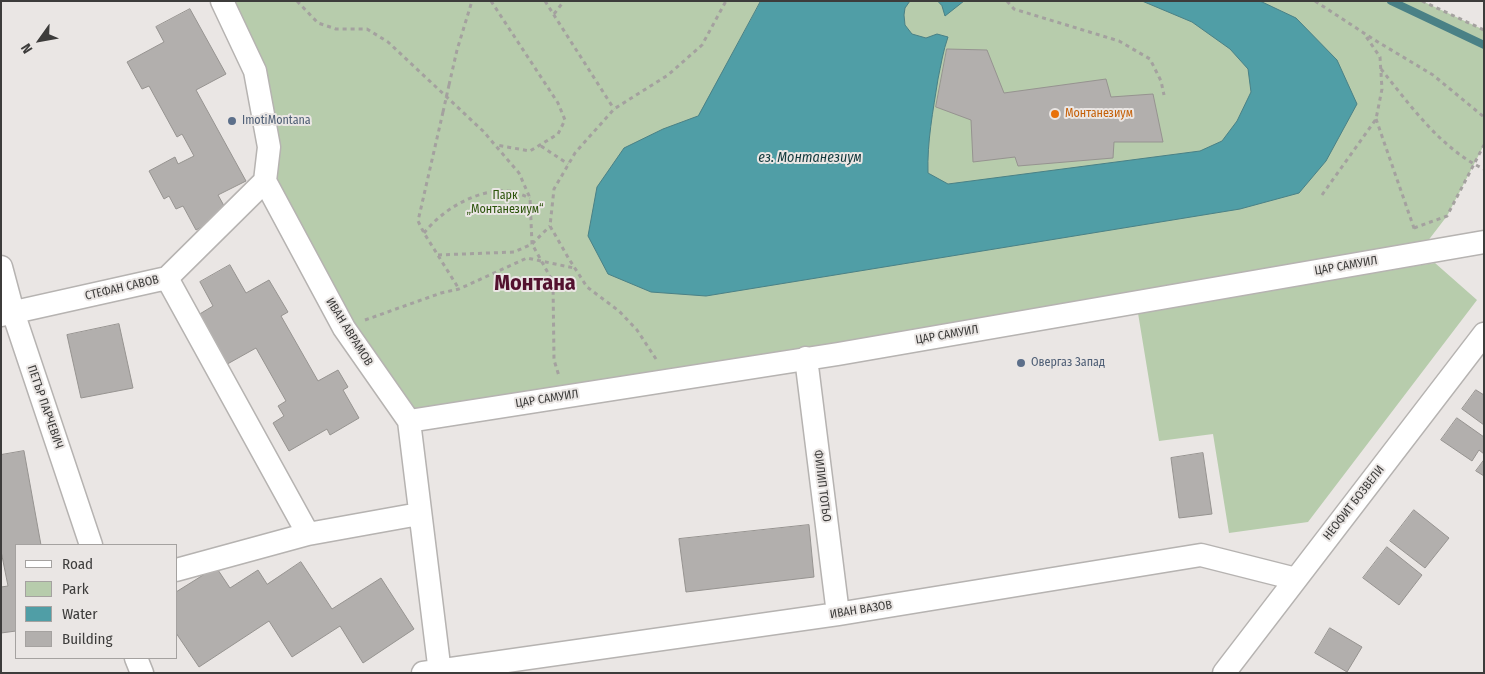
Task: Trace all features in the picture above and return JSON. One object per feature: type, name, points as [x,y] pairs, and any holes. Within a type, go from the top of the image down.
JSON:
[{"type":"street","points":[[222,1],[255,71],[269,147],[265,181]]},
{"type":"street","name":"СТЕФАН САВОВ","points":[[7,314],[167,278],[265,181]]},
{"type":"street","name":"ИВАН АВРАМОВ","points":[[265,181],[344,328],[409,421],[434,672]]},
{"type":"street","name":"ЦАР САМУИЛ","points":[[409,421],[806,358],[1484,242]]},
{"type":"street","name":"ПЕТЪР ПАРЧЕВИЧ","points":[[1,267],[7,314],[91,544]]},
{"type":"street","points":[[167,278],[308,534]]},
{"type":"street","name":"НЕОФИТ БОЗВЕЛИ","points":[[1224,673],[1484,334]]},
{"type":"street","name":"ФИЛИП ТОТЬО","points":[[806,358],[838,614]]},
{"type":"street","points":[[178,569],[308,534],[419,514]]},
{"type":"street","name":"ИВАН ВАЗОВ","points":[[434,672],[838,614],[1201,555],[1296,579]]},
{"type":"street","points":[[136,659],[142,673]]},
{"type":"path","points":[[297,1],[318,23],[336,29],[367,29],[388,42],[483,131],[519,173],[530,198],[532,244],[553,282],[554,360],[566,396]]},
{"type":"path","points":[[460,289],[418,221],[449,85],[472,1]]},
{"type":"path","points":[[491,1],[558,103],[566,120],[558,134],[530,151],[495,145]]},
{"type":"path","points":[[545,1],[614,109]]},
{"type":"path","points":[[554,14],[564,1]]},
{"type":"path","points":[[670,380],[637,330],[619,311],[587,287],[575,268],[550,226],[554,189],[575,154],[614,109],[668,75],[702,46],[726,1]]},
{"type":"path","points":[[1007,1],[1014,9],[1119,41],[1150,60],[1161,81],[1164,95]]},
{"type":"path","points":[[1315,1],[1363,33],[1433,75],[1484,117]]},
{"type":"path","points":[[1422,1],[1484,30]]},
{"type":"path","points":[[1322,196],[1376,119],[1382,89],[1380,58],[1363,33]]},
{"type":"path","points":[[1380,69],[1440,138],[1474,164],[1484,169]]},
{"type":"path","points":[[1376,119],[1414,228],[1419,254]]},
{"type":"path","points":[[1414,228],[1447,216],[1484,145]]},
{"type":"path","points":[[541,146],[568,164]]},
{"type":"path","points":[[424,233],[433,223],[468,199],[482,194],[509,191],[530,198]]},
{"type":"path","points":[[438,255],[514,252],[532,244],[550,226]]},
{"type":"path","points":[[344,328],[441,293],[460,289],[527,258],[575,268]]},
{"type":"green space","name":"Парк „Монтанезиум“","points":[[222,1],[1422,1],[1484,30],[1484,145],[1447,216],[1424,246],[409,421],[265,181],[269,147]]},
{"type":"green space","points":[[1435,263],[1477,300],[1308,522],[1229,533],[1213,434],[1159,441],[1137,307]]},
{"type":"water","name":"ез. Монтанезиум","points":[[761,1],[910,1],[905,8],[904,15],[905,25],[912,34],[926,38],[937,34],[948,37],[938,79],[931,126],[928,173],[948,184],[1200,151],[1222,141],[1237,121],[1251,92],[1248,69],[1230,49],[1192,22],[1142,1],[1260,1],[1296,18],[1337,60],[1357,104],[1326,161],[1299,193],[1240,209],[706,296],[651,292],[608,274],[588,236],[597,187],[624,148],[663,129],[698,116]]},
{"type":"water","points":[[938,1],[964,1],[945,16],[942,6]]},
{"type":"building","points":[[190,9],[226,74],[196,90],[246,181],[218,195],[228,213],[196,230],[183,206],[176,209],[169,196],[164,199],[149,171],[175,157],[178,164],[194,156],[182,134],[177,137],[149,86],[142,89],[127,62],[164,42],[156,27]]},
{"type":"building","name":"Монтанезиум","points":[[947,49],[987,50],[1004,93],[1106,79],[1111,97],[1153,94],[1163,142],[1114,142],[1113,158],[1018,166],[1015,157],[973,162],[971,120],[936,107]]},
{"type":"building","points":[[230,265],[246,293],[269,280],[288,312],[281,316],[318,381],[338,370],[348,387],[343,390],[359,418],[330,435],[327,429],[289,451],[273,423],[284,416],[278,406],[286,401],[256,348],[222,367],[198,315],[213,306],[200,282]]},
{"type":"building","points":[[119,324],[133,388],[81,398],[67,335]]},
{"type":"building","points":[[1476,390],[1484,395],[1484,425],[1462,409]]},
{"type":"building","points":[[1457,418],[1484,437],[1484,454],[1479,450],[1472,461],[1441,440]]},
{"type":"building","points":[[24,451],[41,544],[15,544],[15,631],[1,633],[1,587],[8,586],[1,551],[1,455]]},
{"type":"building","points":[[1203,453],[1212,514],[1179,518],[1171,458]]},
{"type":"building","points":[[1484,460],[1484,476],[1476,471]]},
{"type":"building","points":[[1414,510],[1449,538],[1425,568],[1390,541]]},
{"type":"building","points":[[809,525],[814,577],[686,592],[679,539]]},
{"type":"building","points":[[1387,547],[1422,575],[1399,605],[1363,578]]},
{"type":"building","points":[[301,562],[332,609],[381,578],[414,629],[363,663],[340,626],[292,657],[269,621],[199,667],[178,636],[178,591],[216,567],[230,588],[258,570],[267,584]]},
{"type":"building","points":[[1330,628],[1362,647],[1347,672],[1315,653]]},
{"type":"waterway","points":[[1391,1],[1484,45]]},
{"type":"place","name":"Монтанезиум","points":[[1055,114]]},
{"type":"place","name":"ImotiMontana","points":[[232,121]]},
{"type":"place","name":"Овергаз Запад","points":[[1021,363]]},
{"type":"district","name":"Монтана","points":[[535,284]]}]
